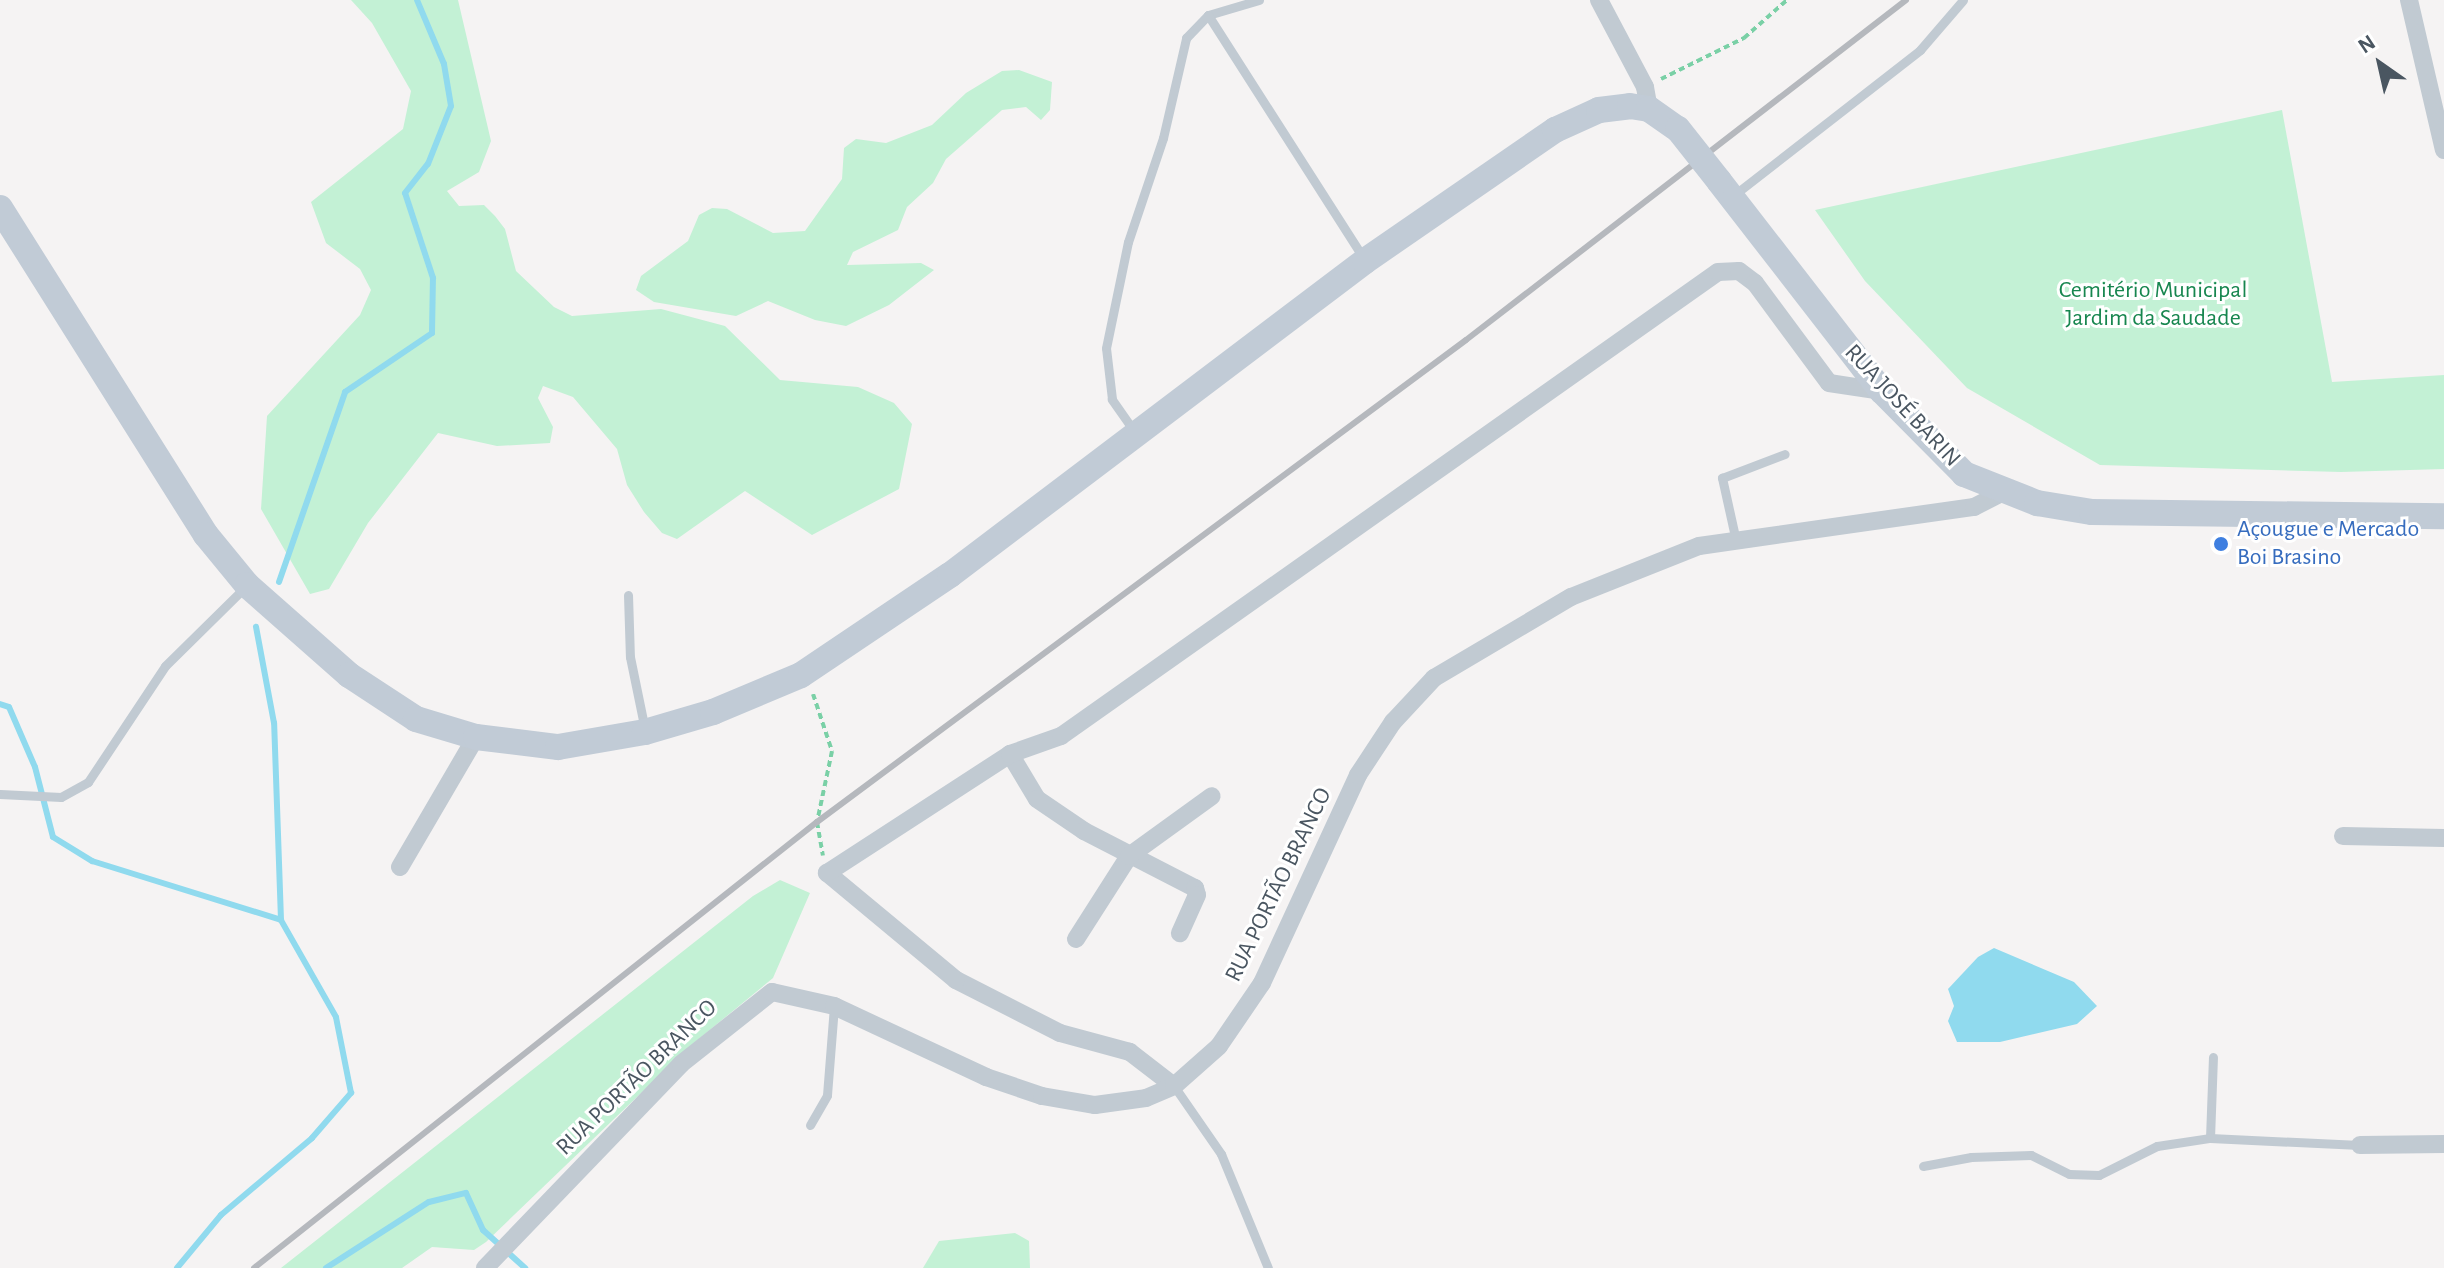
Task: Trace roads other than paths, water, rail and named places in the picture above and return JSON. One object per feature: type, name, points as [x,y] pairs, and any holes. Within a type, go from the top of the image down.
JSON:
[{"type":"main road","name":"RUA JOSÉ BARIN","points":[[1647,98],[1678,129],[1882,391],[1964,474],[2003,492],[2092,512],[2444,516]]},
{"type":"main road","points":[[0,208],[206,535],[247,585],[349,675],[416,719],[476,737],[558,747],[645,732],[713,712],[801,675],[950,575],[1134,431],[1365,261],[1565,125],[1607,108],[1647,98]]},
{"type":"street","points":[[1599,0],[1647,98]]},
{"type":"street","points":[[2409,0],[2444,150]]},
{"type":"street","points":[[1174,1086],[1130,1052],[1060,1033],[956,980],[827,873],[1010,754],[1061,736],[1718,272],[1739,271],[1755,283],[1829,383],[1882,391]]},
{"type":"street","name":"RUA PORTÃO BRANCO","points":[[485,1268],[681,1064],[751,1004],[772,992],[834,1006],[986,1077],[1042,1096],[1095,1105],[1146,1098],[1174,1086],[1219,1046],[1262,983],[1358,775],[1393,722],[1434,678],[1502,634],[1643,564],[1699,546],[1974,507],[2003,492]]},
{"type":"street","points":[[400,867],[476,737]]},
{"type":"street","points":[[1010,754],[1037,799],[1129,856],[1195,888],[1197,895],[1180,933]]},
{"type":"street","points":[[1076,939],[1129,856],[1212,796]]},
{"type":"street","points":[[2343,836],[2444,838]]},
{"type":"street","points":[[2360,1145],[2444,1144]]},
{"type":"lane","points":[[1134,431],[1112,399],[1106,348],[1128,242],[1163,138],[1186,38],[1208,15],[1259,0]]},
{"type":"lane","points":[[1726,189],[1920,50],[1963,0]]},
{"type":"lane","points":[[1208,15],[1365,261]]},
{"type":"lane","points":[[1736,542],[1722,478],[1785,454]]},
{"type":"lane","points":[[0,794],[61,797],[88,782],[165,666],[247,585]]},
{"type":"lane","points":[[628,595],[630,657],[645,732]]},
{"type":"lane","points":[[810,1125],[827,1095],[834,1006]]},
{"type":"lane","points":[[2210,1138],[2213,1057]]},
{"type":"lane","points":[[1174,1086],[1221,1154],[1268,1268]]},
{"type":"lane","points":[[1923,1166],[1971,1157],[2031,1155],[2069,1174],[2099,1175],[2157,1146],[2210,1138],[2360,1145]]},
{"type":"water","points":[[1994,948],[2074,982],[2097,1006],[2077,1024],[2000,1042],[1957,1042],[1948,1021],[1954,1006],[1948,989],[1978,957]]},
{"type":"waterway","points":[[279,582],[345,392],[432,333],[433,278],[405,193],[428,164],[451,106],[444,64],[417,0]]},
{"type":"waterway","points":[[177,1268],[221,1215],[312,1138],[351,1093],[336,1017],[281,920],[274,723],[256,627]]},
{"type":"waterway","points":[[0,704],[9,707],[35,767],[53,837],[92,861],[281,920]]},
{"type":"waterway","points":[[326,1268],[429,1202],[466,1193],[483,1230],[525,1268]]},
{"type":"railway","points":[[254,1268],[817,822],[1466,340],[1906,0]]},
{"type":"place","name":"Açougue e Mercado Boi Brasino","points":[[2221,544]]},
{"type":"park label","name":"Cemitério Municipal Jardim da Saudade","points":[[2153,305]]}]
